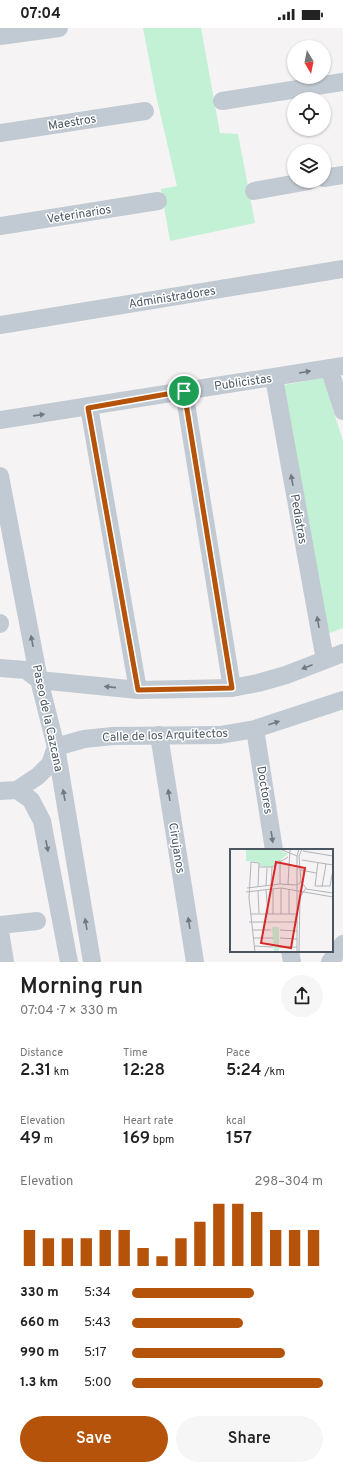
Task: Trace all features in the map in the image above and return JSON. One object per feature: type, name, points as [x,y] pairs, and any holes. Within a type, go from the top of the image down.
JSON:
[{"type":"street","points":[[0,36],[59,28]]},
{"type":"street","points":[[222,101],[343,82]]},
{"type":"street","name":"Maestros","points":[[0,133],[144,111]]},
{"type":"street","points":[[331,177],[343,175]]},
{"type":"street","points":[[254,191],[287,185]]},
{"type":"street","name":"Veterinarios","points":[[0,226],[158,201]]},
{"type":"street","name":"Administradores","points":[[0,325],[343,269]]},
{"type":"street","points":[[336,367],[343,411]]},
{"type":"street","name":"Publicistas","points":[[0,420],[88,408],[336,367]]},
{"type":"street","name":"Pediatras","points":[[274,378],[325,660]]},
{"type":"street","points":[[184,391],[232,688]]},
{"type":"street","points":[[88,408],[138,690]]},
{"type":"street","name":"Paseo de la Cazcana","points":[[0,476],[39,680],[56,747],[92,962]]},
{"type":"street","points":[[0,668],[26,670],[39,680],[138,690],[232,688],[272,679],[343,653]]},
{"type":"street","name":"Calle de los Arquitectos","points":[[56,747],[91,738],[160,735],[220,735],[255,729],[343,700]]},
{"type":"street","name":"Doctores","points":[[255,729],[274,849]]},
{"type":"street","name":"Cirujanos","points":[[160,735],[195,962]]},
{"type":"street","points":[[8,790],[38,776],[50,764],[56,747]]},
{"type":"street","points":[[8,790],[31,800],[42,821],[69,962]]},
{"type":"street","points":[[0,925],[37,921]]},
{"type":"street","points":[[0,930],[5,962]]},
{"type":"street","points":[[330,962],[343,944]]},
{"type":"street","points":[[290,952],[292,962]]},
{"type":"green space","points":[[143,28],[201,28],[220,133],[238,134],[255,223],[170,241],[161,189],[177,186],[156,95]]},
{"type":"green space","points":[[323,378],[343,441],[343,628],[324,635],[284,385]]},
{"type":"route","points":[[184,391],[232,688],[138,690],[88,408],[184,391]]}]
